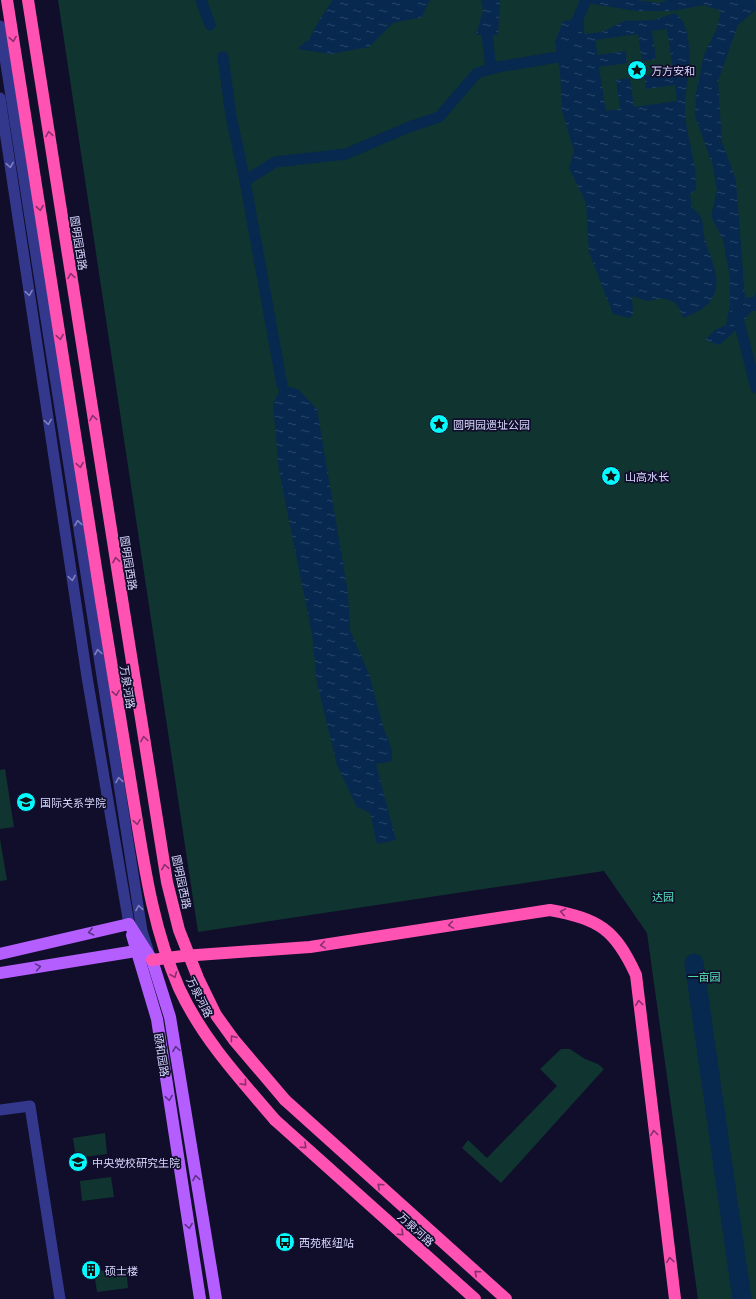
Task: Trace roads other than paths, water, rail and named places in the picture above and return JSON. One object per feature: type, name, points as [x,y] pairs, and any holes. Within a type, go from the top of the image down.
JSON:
[{"type":"highway","name":"万泉河路","points":[[7,0],[147,884],[159,937],[180,988],[200,1026],[219,1054],[275,1120],[475,1299]]},
{"type":"highway","name":"圆明园西路","points":[[28,0],[167,882],[179,930],[198,978],[216,1015],[234,1040],[285,1100]]},
{"type":"highway","points":[[152,960],[183,956],[310,947],[550,910],[576,915],[594,922],[618,942],[626,954],[636,975],[675,1299]]},
{"type":"highway","name":"万泉河路","points":[[285,1100],[506,1299]]},
{"type":"main road","name":"颐和园路","points":[[129,924],[152,960],[170,1017],[216,1299]]},
{"type":"main road","name":"颐和园路","points":[[129,924],[157,1019],[200,1299]]},
{"type":"main road","points":[[0,954],[129,924]]},
{"type":"main road","points":[[0,973],[136,951],[152,960]]},
{"type":"street","points":[[0,26],[141,924],[152,960]]},
{"type":"street","points":[[0,98],[88,685],[129,924]]},
{"type":"street","points":[[0,1110],[30,1106],[60,1299]]},
{"type":"water","points":[[333,0],[433,0],[429,1],[422,17],[393,23],[369,47],[331,54],[297,49],[309,39]]},
{"type":"water","points":[[481,0],[500,0],[498,35],[476,35],[483,10]]},
{"type":"water","points":[[586,0],[636,0],[659,3],[668,0],[755,0],[756,10],[738,25],[718,81],[722,142],[736,180],[745,298],[754,297],[756,292],[756,311],[752,311],[732,334],[719,345],[705,340],[715,330],[726,325],[730,305],[730,278],[723,240],[711,216],[717,190],[713,166],[695,116],[696,93],[704,55],[717,28],[721,11],[704,5],[672,11],[637,11],[586,3]]},
{"type":"water","points":[[675,13],[684,23],[687,32],[690,61],[685,108],[696,180],[696,190],[690,194],[692,208],[700,215],[702,219],[706,243],[713,263],[717,283],[713,298],[697,312],[683,318],[679,308],[674,302],[663,298],[647,301],[632,296],[633,313],[630,318],[613,314],[589,252],[586,203],[569,168],[574,151],[562,111],[560,72],[555,42],[563,21],[584,19],[584,34],[602,32],[624,21],[654,20]],"holes":[[[667,29],[673,72],[644,76],[646,89],[675,85],[677,101],[634,107],[630,78],[616,80],[620,109],[606,111],[599,67],[627,63],[626,51],[598,55],[595,40],[638,34],[642,61],[656,59],[652,31]]]},
{"type":"water","points":[[282,385],[298,389],[317,409],[348,593],[350,630],[369,674],[383,726],[392,750],[392,761],[376,764],[396,840],[377,844],[370,813],[357,807],[337,765],[317,683],[312,634],[279,471],[273,404]]},
{"type":"waterway","points":[[201,0],[210,25]]},
{"type":"waterway","points":[[572,32],[586,0]]},
{"type":"waterway","points":[[487,35],[491,69]]},
{"type":"waterway","points":[[223,57],[231,116],[245,181],[275,162],[346,154],[409,127],[439,117],[477,73],[498,67],[569,55],[569,53]]},
{"type":"waterway","points":[[245,181],[282,385]]},
{"type":"waterway","points":[[737,314],[756,388]]},
{"type":"waterway","points":[[694,963],[742,1299]]},
{"type":"place","name":"万方安和","points":[[637,70]]},
{"type":"place","name":"圆明园遗址公园","points":[[439,424]]},
{"type":"place","name":"山高水长","points":[[611,476]]},
{"type":"place","name":"国际关系学院","points":[[26,802]]},
{"type":"place","name":"中央党校研究生院","points":[[78,1162]]},
{"type":"place","name":"西苑枢纽站","points":[[285,1242]]},
{"type":"place","name":"硕士楼","points":[[91,1270]]},
{"type":"park label","name":"达园","points":[[663,896]]},
{"type":"park label","name":"一亩园","points":[[704,976]]}]
